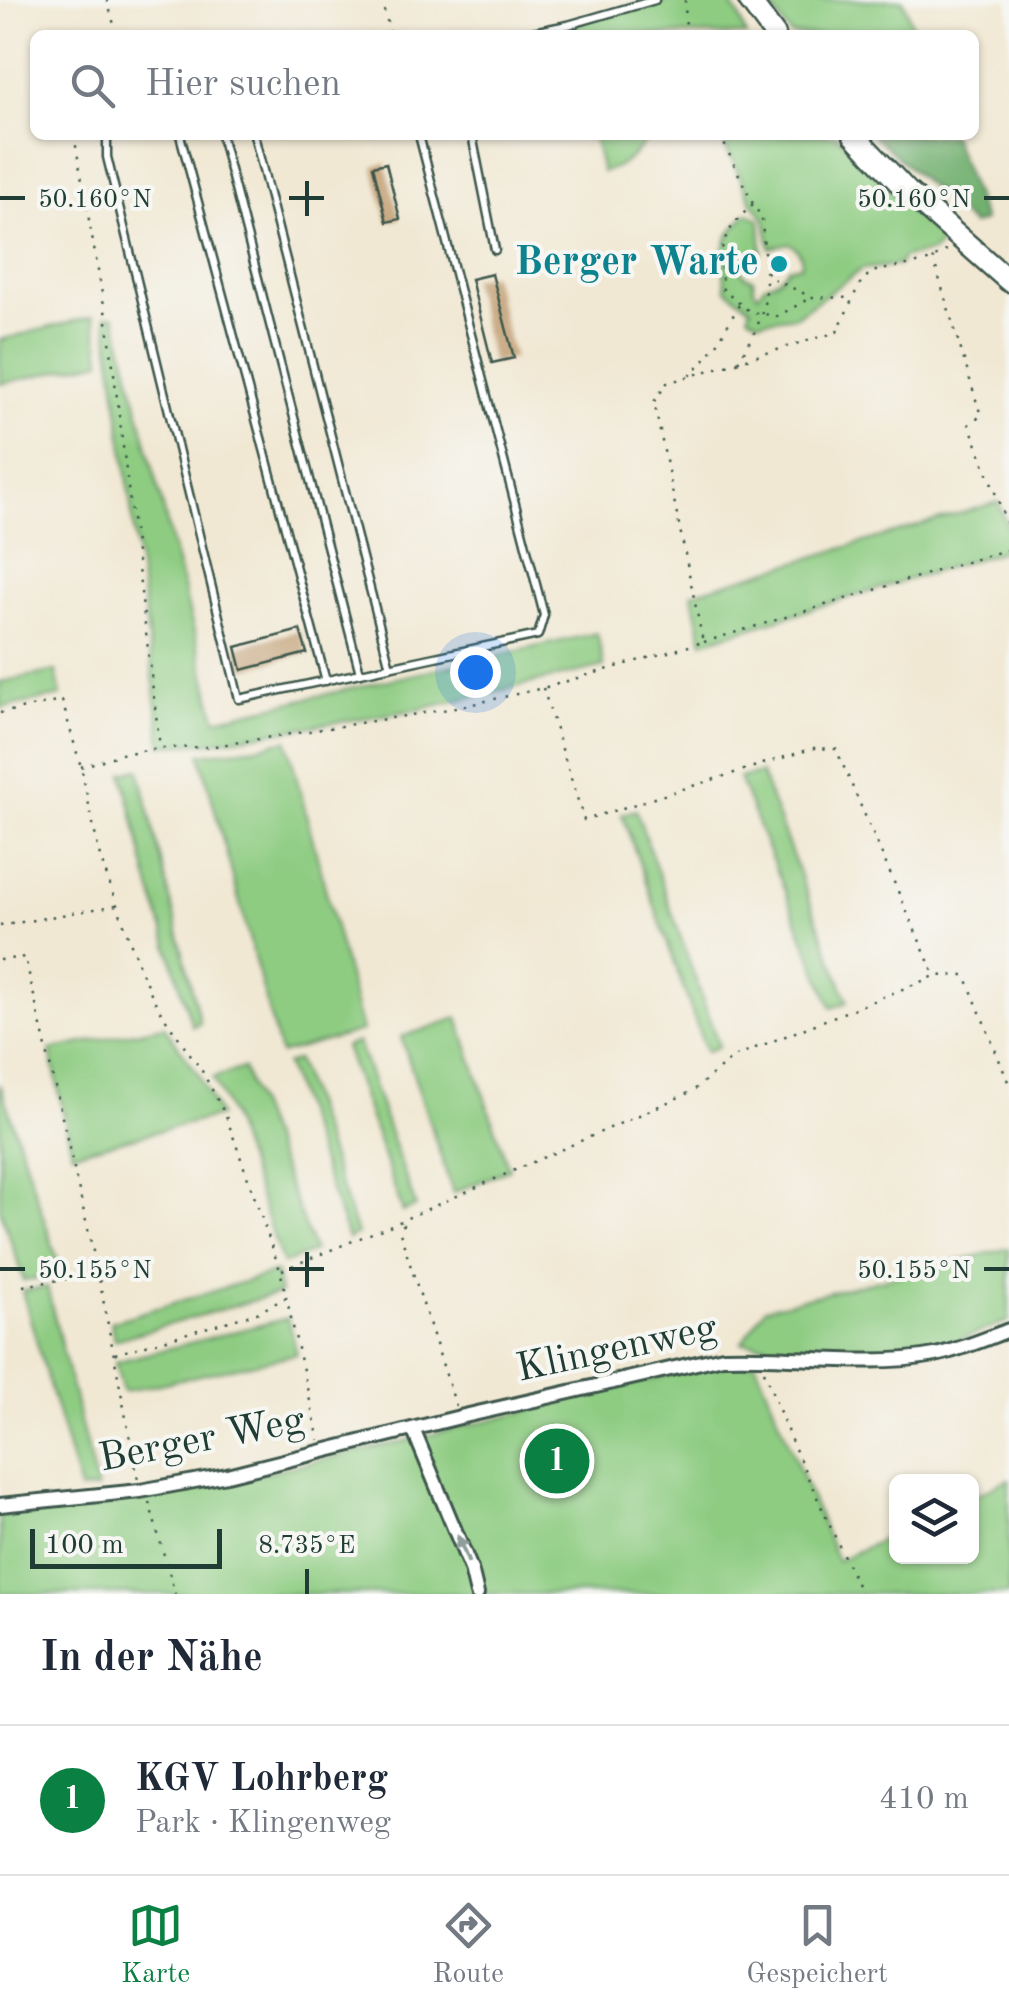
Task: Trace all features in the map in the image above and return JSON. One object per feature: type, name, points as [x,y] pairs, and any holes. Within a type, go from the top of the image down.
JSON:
[{"type":"main road","points":[[749,0],[771,30]]},
{"type":"main road","points":[[859,140],[908,192],[1009,281]]},
{"type":"street","name":"Klingenweg","points":[[414,1429],[723,1357],[910,1358],[937,1354],[1009,1330]]},
{"type":"street","name":"Berger Weg","points":[[0,1505],[143,1491],[227,1475],[414,1429]]},
{"type":"street","points":[[414,1429],[471,1569],[477,1594]]},
{"type":"lane","points":[[546,30],[655,0]]},
{"type":"lane","points":[[107,140],[108,157],[239,700],[538,634],[544,615],[420,140]]},
{"type":"lane","points":[[181,140],[326,680]]},
{"type":"lane","points":[[221,140],[360,673]]},
{"type":"lane","points":[[255,140],[390,667]]},
{"type":"lane","points":[[473,140],[495,250]]},
{"type":"path","points":[[107,0],[116,30]]},
{"type":"path","points":[[381,0],[390,30]]},
{"type":"path","points":[[684,0],[686,30]]},
{"type":"path","points":[[75,140],[109,333],[160,748]]},
{"type":"path","points":[[722,140],[762,218],[767,283],[752,340],[736,362]]},
{"type":"path","points":[[753,204],[729,227],[719,257],[724,290],[750,312],[778,316],[811,297]]},
{"type":"path","points":[[703,642],[654,402],[667,384],[837,332],[859,285],[871,272],[933,258],[964,242]]},
{"type":"path","points":[[933,258],[981,416],[969,424],[1009,529]]},
{"type":"path","points":[[764,269],[772,278],[811,297],[852,298]]},
{"type":"path","points":[[689,377],[716,346],[740,304]]},
{"type":"path","points":[[81,767],[120,754],[208,747],[455,708],[543,688],[1009,550]]},
{"type":"path","points":[[543,688],[584,820],[814,748],[836,749],[934,976]]},
{"type":"path","points":[[0,713],[62,701],[100,857],[141,972],[158,1008],[202,1071],[226,1116],[280,1270],[322,1451]]},
{"type":"path","points":[[0,926],[118,905]]},
{"type":"path","points":[[0,960],[25,958],[98,1273],[143,1491],[175,1594]]},
{"type":"path","points":[[280,1270],[406,1219],[693,1091],[733,1057],[934,976],[964,975],[1009,1084]]},
{"type":"path","points":[[406,1219],[400,1234],[460,1417]]},
{"type":"path","points":[[23,1286],[98,1273]]},
{"type":"path","points":[[114,1354],[257,1313],[287,1297]]},
{"type":"path","points":[[758,1356],[860,1594]]},
{"type":"green space","points":[[655,0],[728,0],[744,30],[569,30],[568,25]]},
{"type":"green space","points":[[766,0],[903,0],[914,30],[787,30]]},
{"type":"green space","points":[[594,140],[646,140],[630,158],[602,172]]},
{"type":"green space","points":[[722,140],[841,140],[942,241],[932,252],[903,257],[899,265],[862,269],[796,316],[759,321],[748,315],[751,308],[726,289],[723,256],[732,230],[748,213],[760,220],[762,252],[740,268],[753,279],[758,294],[788,268],[801,265],[801,258],[789,243],[770,248],[765,219],[753,204]]},
{"type":"green space","points":[[878,140],[954,140],[984,221],[972,225]]},
{"type":"green space","points":[[94,316],[102,361],[0,384],[0,340]]},
{"type":"green space","points":[[106,316],[115,316],[216,719],[597,633],[604,666],[421,709],[205,743],[162,745]]},
{"type":"green space","points":[[998,502],[1009,529],[1009,549],[703,642],[692,593]]},
{"type":"green space","points":[[56,671],[61,696],[0,708],[0,682]]},
{"type":"green space","points":[[287,740],[362,1031],[280,1054],[200,754]]},
{"type":"green space","points":[[139,769],[200,1023],[192,1026],[148,878],[123,773]]},
{"type":"green space","points":[[761,773],[848,1002],[832,1008],[739,778]]},
{"type":"green space","points":[[636,810],[719,1046],[706,1052],[622,814]]},
{"type":"green space","points":[[458,1018],[509,1169],[453,1193],[401,1037]]},
{"type":"green space","points":[[164,1026],[198,1074],[219,1116],[72,1153],[50,1050]]},
{"type":"green space","points":[[358,1042],[416,1207],[403,1212],[345,1047]]},
{"type":"green space","points":[[297,1060],[357,1234],[348,1239],[286,1064]]},
{"type":"green space","points":[[243,1068],[314,1251],[283,1264],[230,1114],[213,1078]]},
{"type":"green space","points":[[0,1084],[62,1274],[24,1281],[0,1208]]},
{"type":"green space","points":[[1009,1248],[1009,1321],[964,1338],[888,1352],[742,1343],[765,1308]]},
{"type":"green space","points":[[276,1272],[280,1293],[114,1340],[111,1322]]},
{"type":"green space","points":[[47,1287],[97,1489],[80,1491],[22,1291]]},
{"type":"green space","points":[[288,1318],[297,1354],[123,1392],[115,1362]]},
{"type":"green space","points":[[722,1362],[756,1363],[837,1561],[889,1536],[889,1564],[979,1564],[979,1494],[1009,1479],[1009,1594],[0,1594],[0,1513],[141,1500],[401,1442]]},
{"type":"building","points":[[386,163],[400,219],[387,222],[373,166]]},
{"type":"building","points":[[492,274],[514,358],[492,363],[471,279]]},
{"type":"building","points":[[300,630],[307,653],[242,670],[236,647]]},
{"type":"place","name":"Berger Warte","points":[[779,264]]},
{"type":"place","name":"KGV Lohrberg","points":[[557,1461]]}]
